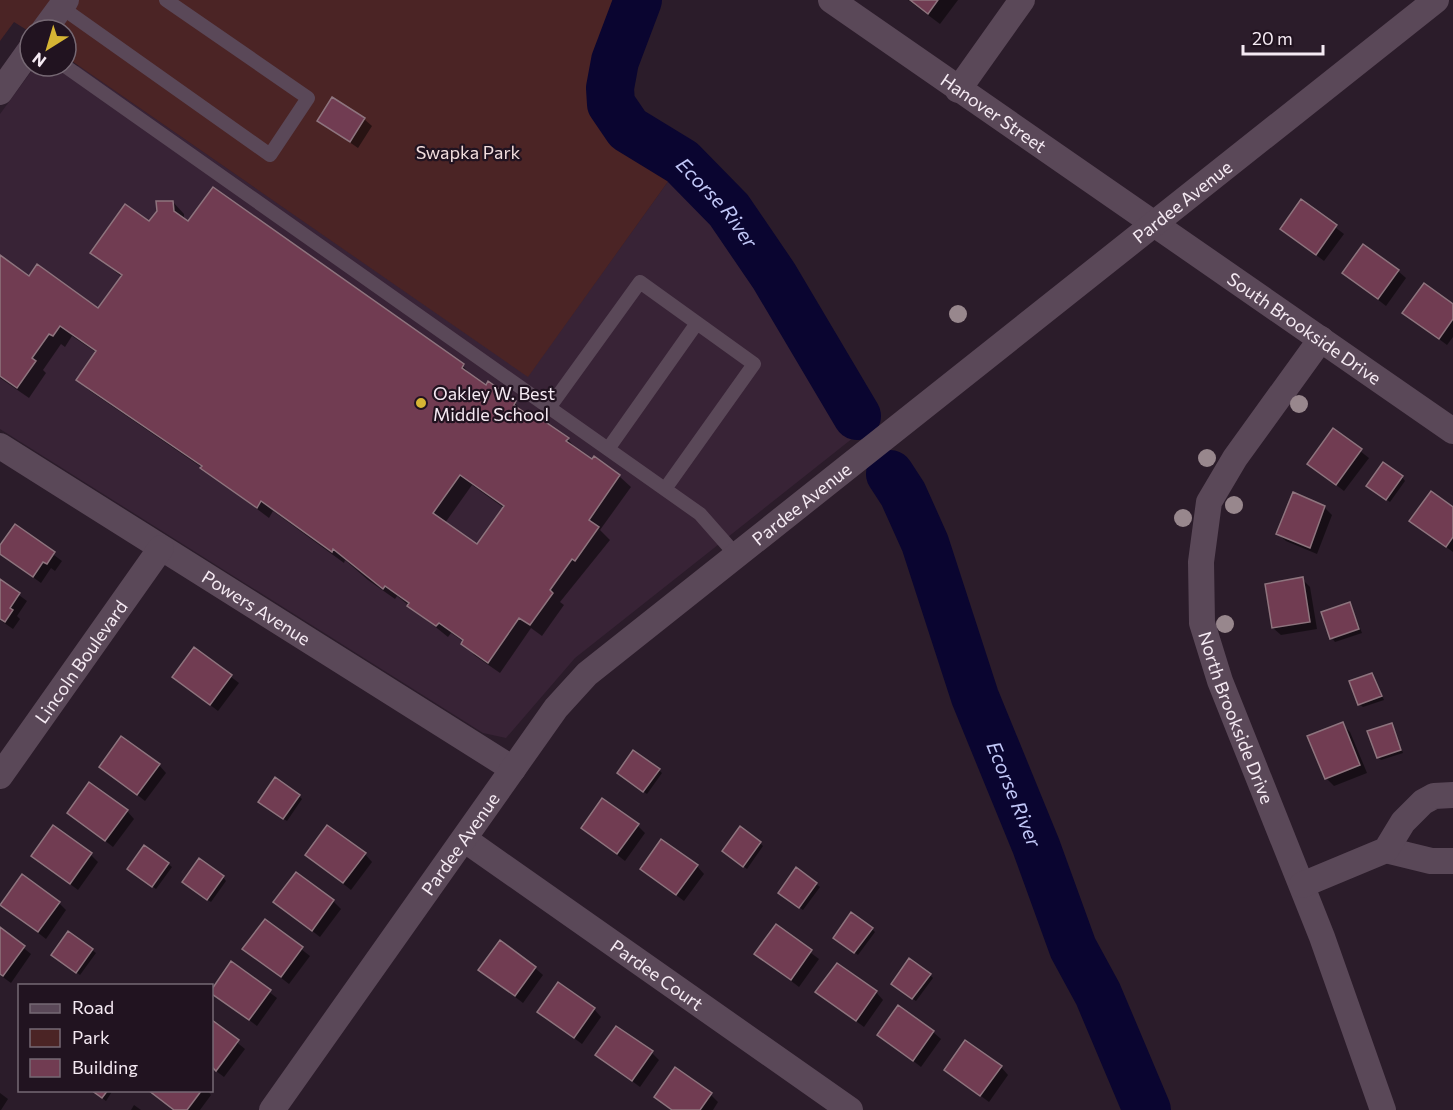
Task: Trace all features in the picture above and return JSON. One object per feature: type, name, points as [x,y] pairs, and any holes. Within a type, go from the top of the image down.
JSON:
[{"type":"street","name":"Hanover Street","points":[[831,0],[958,90],[1156,224]]},
{"type":"street","points":[[958,90],[1022,0]]},
{"type":"street","name":"Pardee Avenue","points":[[272,1110],[556,708],[587,674],[1436,0]]},
{"type":"street","points":[[53,18],[63,4]]},
{"type":"street","points":[[0,92],[18,67]]},
{"type":"street","name":"South Brookside Drive","points":[[1156,224],[1453,431]]},
{"type":"street","name":"North Brookside Drive","points":[[1322,339],[1235,458],[1209,502],[1201,562],[1202,623],[1213,662],[1302,885],[1383,1110]]},
{"type":"street","name":"Powers Avenue","points":[[0,446],[513,770]]},
{"type":"street","name":"Lincoln Boulevard","points":[[0,776],[161,548]]},
{"type":"street","points":[[1302,885],[1386,850],[1403,822],[1423,802],[1434,796],[1453,795]]},
{"type":"street","name":"Pardee Court","points":[[464,839],[850,1110]]},
{"type":"street","points":[[1386,850],[1431,861],[1453,861]]},
{"type":"lane","points":[[63,4],[270,155],[308,98],[166,0]]},
{"type":"lane","points":[[78,75],[700,514],[737,556]]},
{"type":"lane","points":[[549,408],[640,282],[754,364],[665,489]]},
{"type":"lane","points":[[608,449],[697,323]]},
{"type":"shaded area","name":"Oakley W. Best Middle School","points":[[78,66],[528,376],[682,162],[712,191],[754,245],[774,276],[858,434],[575,658],[506,738],[483,733],[0,429],[0,114],[26,78],[78,78]]},
{"type":"green space","name":"Swapka Park","points":[[0,0],[638,0],[613,68],[610,85],[612,102],[618,117],[631,131],[682,162],[528,377],[78,65],[78,18],[18,18],[18,24],[14,22],[0,41]]},
{"type":"building","points":[[910,0],[938,0],[928,14]]},
{"type":"building","points":[[332,97],[365,118],[350,142],[317,121]]},
{"type":"building","points":[[213,187],[464,364],[462,368],[486,385],[488,381],[516,401],[514,405],[538,422],[541,419],[569,438],[566,441],[592,459],[594,456],[620,475],[589,520],[599,527],[575,561],[572,559],[550,590],[553,593],[530,625],[519,618],[488,663],[461,644],[463,640],[439,623],[436,626],[407,606],[409,603],[385,586],[383,589],[333,549],[332,552],[261,501],[257,508],[200,468],[202,466],[76,380],[96,351],[60,326],[53,336],[49,334],[32,358],[36,361],[17,388],[0,376],[0,255],[29,276],[37,264],[98,308],[122,275],[90,253],[125,204],[149,221],[157,211],[156,201],[173,201],[174,211],[188,221]],"holes":[[[460,475],[504,506],[477,544],[433,513]]]},
{"type":"building","points":[[1301,199],[1337,225],[1316,255],[1280,229]]},
{"type":"building","points":[[1363,244],[1399,270],[1378,299],[1342,273]]},
{"type":"building","points":[[1424,283],[1453,304],[1453,319],[1439,339],[1402,313]]},
{"type":"building","points":[[1333,428],[1362,449],[1336,485],[1307,464]]},
{"type":"building","points":[[1383,462],[1403,476],[1386,500],[1366,486]]},
{"type":"building","points":[[1431,491],[1453,507],[1453,537],[1446,547],[1409,521]]},
{"type":"building","points":[[1293,492],[1325,506],[1310,548],[1276,534]]},
{"type":"building","points":[[15,524],[55,552],[47,564],[43,562],[33,577],[0,554],[0,545]]},
{"type":"building","points":[[1303,577],[1310,622],[1272,628],[1265,584]]},
{"type":"building","points":[[0,579],[20,593],[10,608],[13,610],[5,622],[0,619]]},
{"type":"building","points":[[1350,602],[1359,629],[1330,639],[1321,612]]},
{"type":"building","points":[[194,647],[232,675],[210,705],[172,677]]},
{"type":"building","points":[[1372,673],[1382,696],[1358,705],[1349,681]]},
{"type":"building","points":[[1343,722],[1360,765],[1325,779],[1307,736]]},
{"type":"building","points":[[1392,723],[1401,750],[1377,758],[1367,731]]},
{"type":"building","points":[[121,736],[160,764],[137,795],[99,767]]},
{"type":"building","points":[[633,750],[660,769],[643,792],[617,773]]},
{"type":"building","points":[[275,777],[300,795],[283,819],[258,802]]},
{"type":"building","points":[[89,782],[128,810],[105,841],[67,813]]},
{"type":"building","points":[[602,798],[639,824],[617,854],[581,828]]},
{"type":"building","points":[[53,825],[92,853],[70,884],[31,856]]},
{"type":"building","points":[[327,825],[366,853],[343,883],[305,855]]},
{"type":"building","points":[[740,826],[761,842],[743,867],[722,851]]},
{"type":"building","points":[[661,839],[698,865],[676,895],[640,869]]},
{"type":"building","points":[[144,845],[169,863],[152,887],[127,869]]},
{"type":"building","points":[[199,858],[224,876],[207,900],[182,882]]},
{"type":"building","points":[[796,867],[817,883],[799,908],[778,893]]},
{"type":"building","points":[[296,872],[334,900],[312,931],[273,902]]},
{"type":"building","points":[[22,874],[60,902],[38,932],[0,905]]},
{"type":"building","points":[[851,912],[873,928],[854,953],[833,938]]},
{"type":"building","points":[[265,919],[303,947],[281,977],[242,949]]},
{"type":"building","points":[[776,924],[812,950],[791,980],[754,954]]},
{"type":"building","points":[[0,927],[25,946],[3,976],[0,974]]},
{"type":"building","points":[[68,931],[93,949],[76,973],[51,955]]},
{"type":"building","points":[[500,940],[536,967],[515,996],[478,970]]},
{"type":"building","points":[[909,958],[931,974],[912,999],[891,984]]},
{"type":"building","points":[[231,961],[271,990],[249,1020],[213,995],[213,988]]},
{"type":"building","points":[[837,963],[877,991],[856,1021],[815,992]]},
{"type":"building","points":[[558,982],[595,1008],[574,1038],[537,1012]]},
{"type":"building","points":[[898,1005],[934,1031],[913,1061],[877,1035]]},
{"type":"building","points":[[213,1021],[239,1040],[216,1071],[213,1068]]},
{"type":"building","points":[[616,1026],[653,1051],[632,1081],[595,1055]]},
{"type":"building","points":[[965,1040],[1002,1066],[980,1096],[944,1070]]},
{"type":"building","points":[[675,1067],[712,1093],[700,1110],[672,1110],[654,1097]]},
{"type":"building","points":[[94,1092],[106,1092],[102,1098]]},
{"type":"building","points":[[151,1092],[200,1092],[187,1110],[174,1110]]},
{"type":"waterway","name":"Ecorse River","points":[[638,0],[615,61],[610,88],[611,104],[628,129],[682,162],[729,210],[774,276],[857,416]]},
{"type":"waterway","name":"Ecorse River","points":[[890,474],[903,494],[925,543],[975,697],[1036,846],[1073,948],[1098,994],[1147,1110]]},
{"type":"place","name":"Oakley W. Best Middle School","points":[[421,403]]}]
